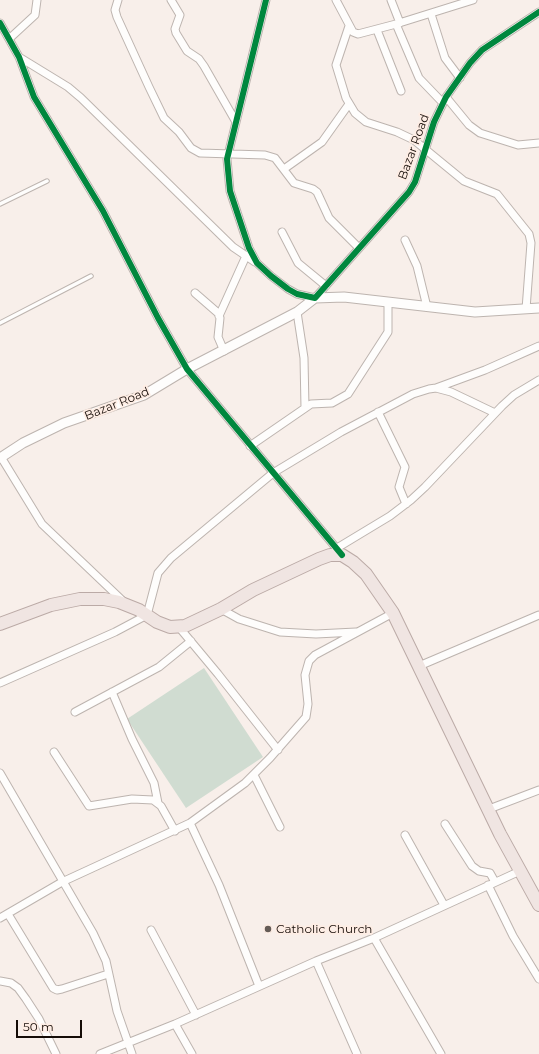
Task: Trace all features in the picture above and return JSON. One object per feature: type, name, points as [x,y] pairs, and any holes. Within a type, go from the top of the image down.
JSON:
[{"type":"highway","points":[[0,624],[51,605],[80,599],[104,599],[129,606],[170,627],[185,626],[221,609],[252,590],[319,559],[339,552],[366,574],[393,613],[489,809],[539,905]]},
{"type":"street","points":[[9,39],[35,15],[37,0]]},
{"type":"street","points":[[118,0],[115,10],[117,17],[134,58],[164,118],[179,132],[195,151],[270,156],[275,158],[294,183],[313,189],[317,192],[329,218],[359,248]]},
{"type":"street","points":[[171,0],[180,15],[175,29],[176,33],[188,51],[199,59],[204,66],[236,122]]},
{"type":"street","points":[[257,263],[250,248],[230,191],[228,154],[266,0]]},
{"type":"street","points":[[336,0],[353,32],[358,34],[398,24],[473,0]]},
{"type":"street","points":[[391,0],[398,24],[419,78],[445,100],[469,125],[480,133],[518,145],[539,143]]},
{"type":"street","name":"Bazar Road","points":[[0,457],[64,423],[144,395],[188,369],[297,312],[315,298],[409,192],[414,182],[434,122],[445,100],[460,78],[482,50],[539,12]]},
{"type":"street","points":[[431,14],[445,58],[460,78]]},
{"type":"street","points":[[0,23],[19,57],[34,97],[103,211],[158,318],[188,369],[339,552],[406,504],[425,487],[514,395],[539,380]]},
{"type":"street","points":[[350,26],[336,65],[341,85],[349,104],[366,122],[409,137],[469,184],[497,194],[529,234],[531,243],[526,309]]},
{"type":"street","points":[[377,30],[401,91]]},
{"type":"street","points":[[19,57],[68,87],[81,98],[233,247],[257,263],[288,289],[297,294],[315,298],[344,297],[475,312],[539,308]]},
{"type":"street","points":[[284,169],[322,142],[349,104]]},
{"type":"street","points":[[282,232],[298,263],[326,286]]},
{"type":"street","points":[[405,240],[419,271],[427,307]]},
{"type":"street","points":[[224,351],[218,336],[219,316],[246,256]]},
{"type":"street","points":[[195,293],[214,308],[219,316]]},
{"type":"street","points":[[250,446],[305,408],[320,403],[332,403],[348,394],[388,332],[388,302]]},
{"type":"street","points":[[297,312],[304,358],[305,408]]},
{"type":"street","points":[[0,683],[116,632],[147,615],[158,573],[163,566],[201,532],[273,473],[341,432],[413,394],[436,388],[485,370],[539,346]]},
{"type":"street","points":[[436,388],[451,392],[495,413]]},
{"type":"street","points":[[378,412],[405,467],[399,487],[406,504]]},
{"type":"street","points":[[0,457],[42,524],[129,606]]},
{"type":"street","points":[[221,609],[247,622],[290,633],[358,632]]},
{"type":"street","points":[[0,918],[62,882],[108,859],[190,822],[245,783],[278,750],[306,717],[308,704],[305,675],[309,661],[315,655],[393,613]]},
{"type":"street","points":[[419,666],[539,616]]},
{"type":"street","points":[[178,626],[278,750]]},
{"type":"street","points":[[75,712],[159,667],[191,642]]},
{"type":"street","points":[[112,692],[132,739],[154,783],[158,803],[175,830]]},
{"type":"street","points":[[54,752],[89,806],[132,799],[153,800],[158,803]]},
{"type":"street","points":[[0,773],[93,933],[106,962],[117,1011],[132,1054]]},
{"type":"street","points":[[254,775],[280,827]]},
{"type":"street","points":[[489,809],[539,790]]},
{"type":"street","points":[[190,822],[219,885],[259,986]]},
{"type":"street","points":[[445,824],[472,866],[479,871],[490,873],[495,882]]},
{"type":"street","points":[[405,835],[444,906]]},
{"type":"street","points":[[100,1054],[129,1044],[316,961],[374,938],[520,871]]},
{"type":"street","points":[[488,885],[514,936],[539,979]]},
{"type":"street","points":[[8,914],[53,988],[57,990],[62,989],[108,974]]},
{"type":"street","points":[[151,930],[196,1015]]},
{"type":"street","points":[[374,938],[441,1054]]},
{"type":"street","points":[[316,961],[357,1054]]},
{"type":"street","points":[[0,981],[11,983],[18,988],[39,1019],[56,1054]]},
{"type":"street","points":[[175,1024],[192,1054]]},
{"type":"lane","points":[[0,204],[47,181]]},
{"type":"lane","points":[[0,323],[90,276]]},
{"type":"shaded area","points":[[204,668],[263,757],[186,808],[127,719]]},
{"type":"cycle path","points":[[266,0],[227,159],[230,191],[249,248],[257,263],[288,289],[297,294],[315,298],[409,192],[415,182],[434,122],[446,97],[470,63],[482,50],[539,12]]},
{"type":"cycle path","points":[[0,23],[19,57],[34,97],[103,211],[158,318],[187,369],[342,555]]},
{"type":"place","name":"Catholic Church","points":[[268,929]]}]
